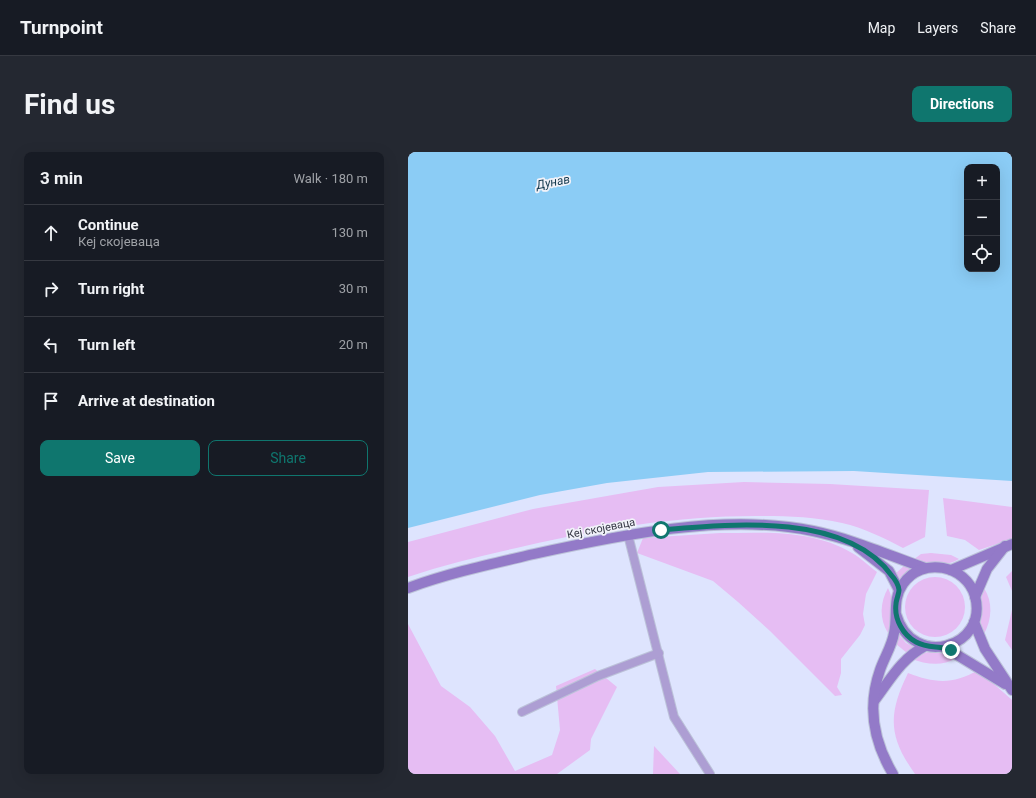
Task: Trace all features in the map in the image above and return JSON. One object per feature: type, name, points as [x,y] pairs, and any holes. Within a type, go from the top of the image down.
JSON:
[{"type":"main road","name":"Кеј скојеваца","points":[[408,588],[482,565],[628,535],[675,529],[742,525],[813,531],[877,549],[925,568]]},
{"type":"main road","name":"Кеј скојеваца","points":[[850,541],[889,571],[899,590]]},
{"type":"main road","points":[[951,570],[1008,545]]},
{"type":"main road","points":[[975,597],[987,569],[1008,545]]},
{"type":"main road","points":[[893,774],[879,748],[872,716],[872,702],[880,671],[894,635],[896,614],[895,606],[899,590],[910,576],[925,568],[938,567],[951,570],[966,580],[975,597],[976,606],[974,622],[985,649],[1010,688]]},
{"type":"main road","points":[[896,614],[903,631],[917,642],[925,646],[944,647],[961,639],[974,622]]},
{"type":"main road","points":[[872,702],[901,664],[914,652],[925,646]]},
{"type":"main road","points":[[944,647],[1010,688]]},
{"type":"lane","points":[[628,535],[674,717],[710,774]]},
{"type":"lane","points":[[522,712],[598,676],[659,653]]},
{"type":"shaded area","points":[[744,482],[830,484],[929,490],[925,537],[903,548],[866,530],[822,519],[774,516],[734,516],[674,520],[614,528],[510,549],[408,577],[408,542],[533,509],[658,487]]},
{"type":"shaded area","points":[[943,498],[1012,507],[1012,539],[979,550],[965,540],[947,536]]},
{"type":"shaded area","points":[[720,533],[771,533],[804,536],[836,545],[852,553],[877,572],[866,594],[863,614],[865,625],[860,635],[841,659],[841,673],[837,687],[842,695],[835,696],[770,631],[713,581],[637,553],[643,538]]},
{"type":"shaded area","points":[[931,553],[951,555],[959,559],[954,562],[942,564],[924,563],[913,560],[921,554]]},
{"type":"shaded area","points":[[905,565],[914,568],[900,582],[895,574]]},
{"type":"shaded area","points":[[1012,571],[1012,591],[1006,577]]},
{"type":"shaded area","points":[[929,577],[941,577],[952,582],[960,590],[965,601],[963,619],[952,632],[941,637],[929,637],[918,632],[910,624],[905,613],[905,601],[910,590],[918,582]]},
{"type":"shaded area","points":[[888,588],[892,599],[892,610],[888,633],[883,622],[882,605]]},
{"type":"shaded area","points":[[984,588],[989,599],[990,617],[984,634],[980,623],[980,611]]},
{"type":"shaded area","points":[[1012,610],[1012,650],[1005,640]]},
{"type":"shaded area","points":[[408,624],[441,686],[470,707],[495,736],[515,771],[552,755],[560,730],[556,686],[595,669],[617,687],[591,739],[590,750],[557,774],[408,774]]},
{"type":"shaded area","points":[[899,635],[906,643],[914,647],[907,653],[896,644]]},
{"type":"shaded area","points":[[929,652],[949,654],[956,658],[940,664],[911,659],[919,654]]},
{"type":"shaded area","points":[[978,670],[1012,700],[1012,774],[915,774],[900,748],[894,725],[894,713],[897,701],[908,673],[926,679],[943,681],[960,678]]},
{"type":"shaded area","points":[[654,746],[680,774],[653,774]]},
{"type":"water","name":"Дунав","points":[[408,152],[1012,152],[1012,481],[854,471],[708,472],[607,483],[540,495],[408,528]]},
{"type":"route","points":[[661,530],[742,525],[813,531],[850,541],[889,571],[896,582],[899,590],[896,598],[896,614],[903,631],[909,637],[925,646],[944,647],[951,650]]}]
